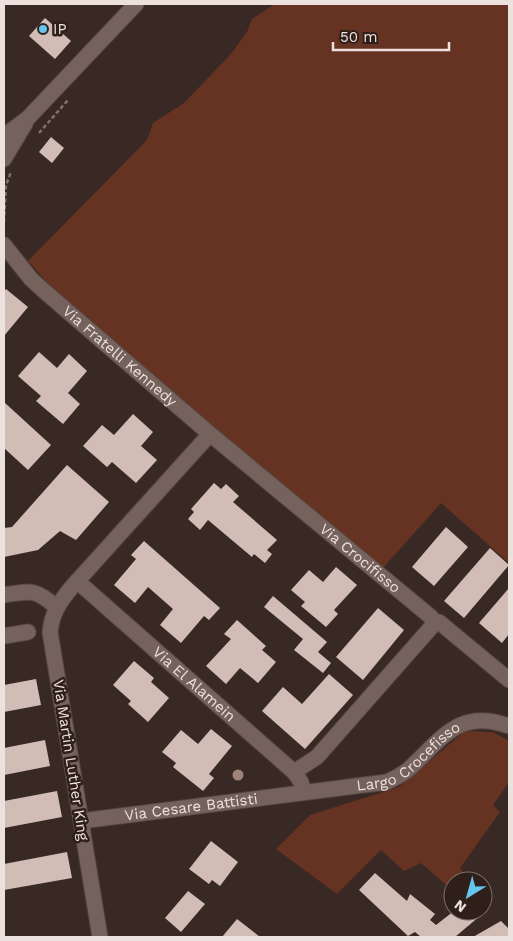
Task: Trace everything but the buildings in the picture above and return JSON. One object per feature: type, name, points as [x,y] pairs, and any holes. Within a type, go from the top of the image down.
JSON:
[{"type":"street","points":[[4,136],[28,118],[128,7]]},
{"type":"street","points":[[9,164],[28,118]]},
{"type":"street","name":"Via Fratelli Kennedy","points":[[4,245],[31,279]]},
{"type":"street","name":"Via Fratelli Kennedy","points":[[4,259],[31,279],[210,434]]},
{"type":"street","name":"Via Martin Luther King","points":[[100,937],[50,632],[56,607],[210,434]]},
{"type":"street","name":"Via Crocifisso","points":[[210,434],[430,616],[434,624],[439,622],[509,680]]},
{"type":"street","name":"Via El Alamein","points":[[74,585],[294,772],[301,782],[303,792]]},
{"type":"street","points":[[4,595],[32,591],[46,597],[56,607]]},
{"type":"street","points":[[294,772],[317,757],[434,624]]},
{"type":"street","points":[[4,636],[28,632]]},
{"type":"street","name":"Largo Crocefisso","points":[[303,792],[387,782],[409,769],[446,733],[466,722],[492,720],[509,726]]},
{"type":"street","name":"Via Cesare Battisti","points":[[81,821],[303,792]]},
{"type":"path","points":[[4,222],[9,164]]},
{"type":"shaded area","points":[[275,4],[509,4],[509,563],[441,503],[383,568],[255,465],[55,291],[28,261],[147,140],[153,123],[184,103],[231,54],[247,32],[252,19]]},
{"type":"shaded area","points":[[465,731],[493,732],[509,741],[509,782],[493,805],[500,812],[460,868],[462,871],[443,871],[443,882],[421,863],[404,871],[381,850],[337,894],[276,849],[310,815],[399,787]]},
{"type":"place","name":"IP","points":[[43,29]]}]
